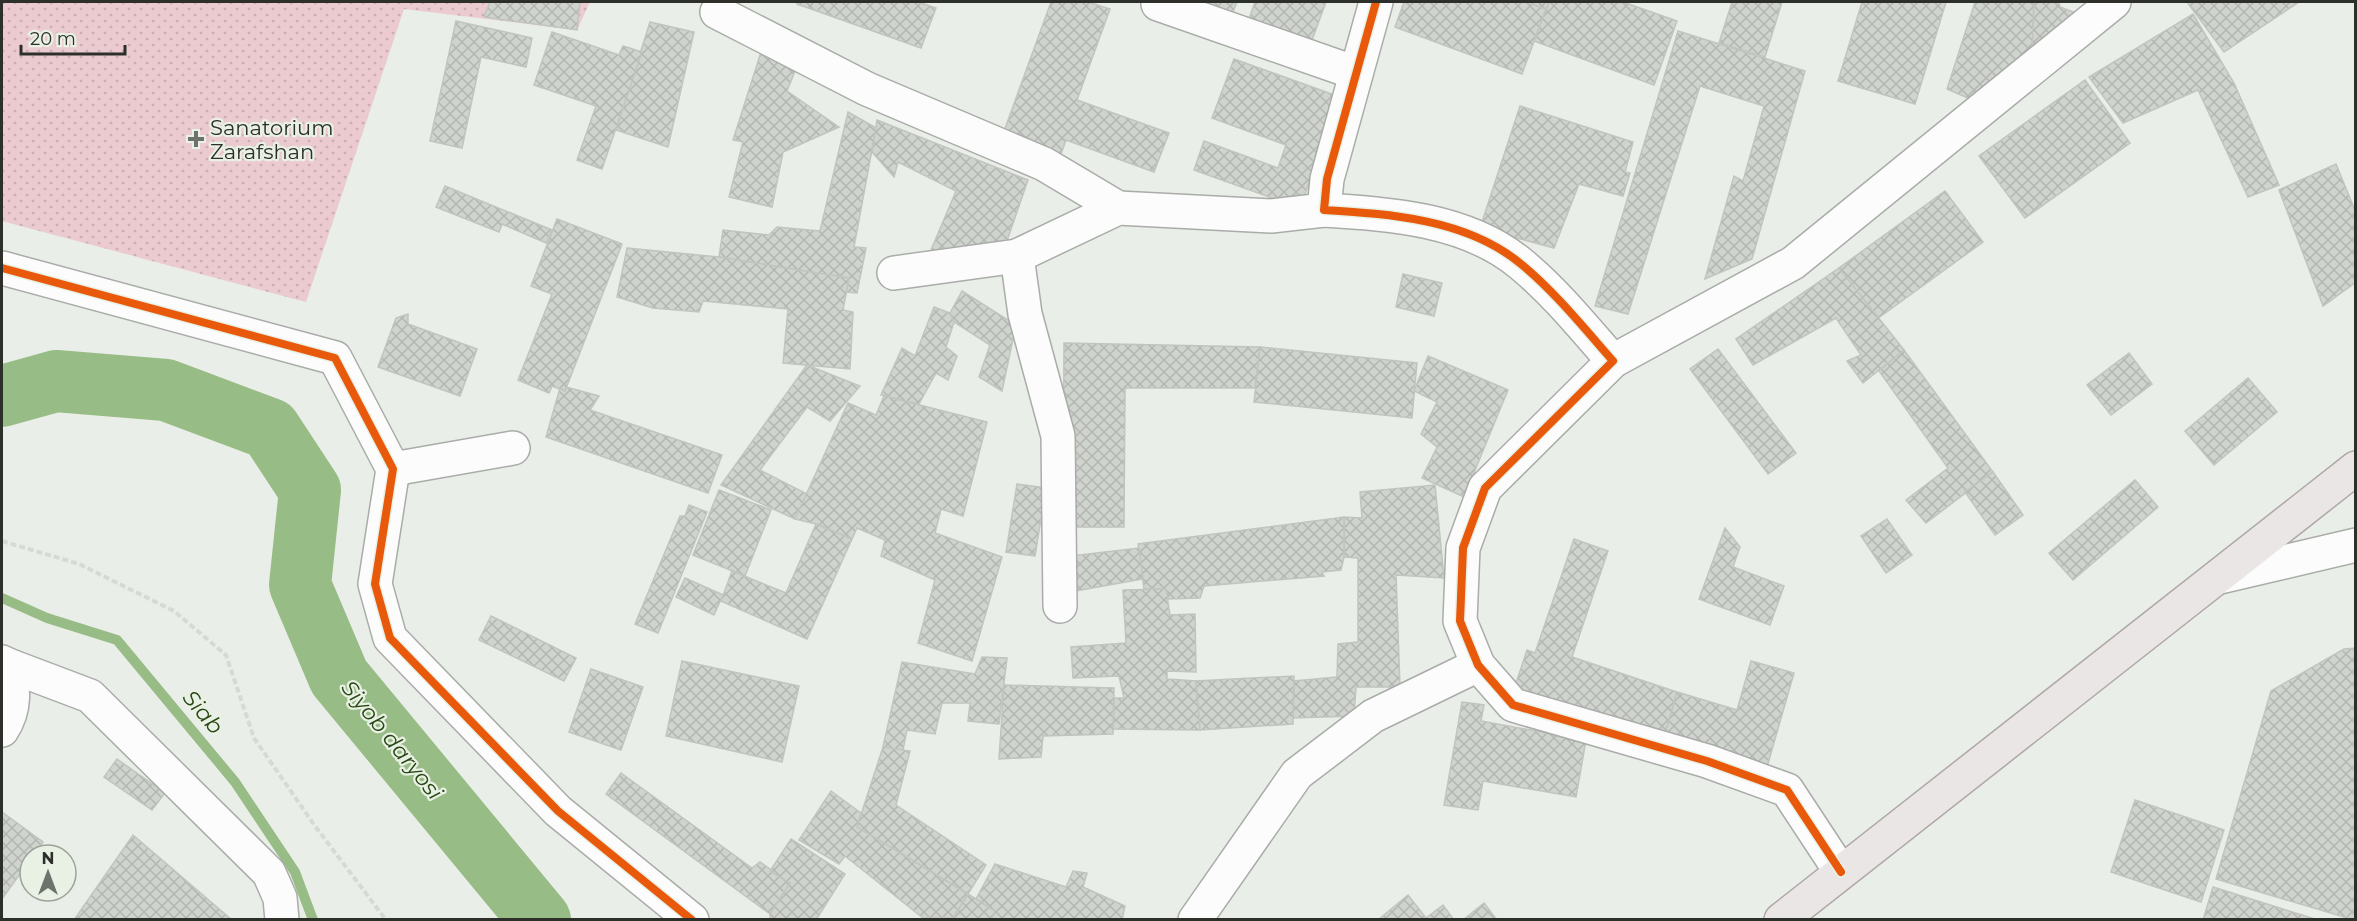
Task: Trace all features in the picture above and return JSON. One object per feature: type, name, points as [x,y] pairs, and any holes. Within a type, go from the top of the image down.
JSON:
[{"type":"main road","points":[[1781,920],[2220,577],[2355,468]]},
{"type":"street","points":[[1324,210],[1327,178],[1376,2]]},
{"type":"street","points":[[1841,872],[1787,790],[1707,760],[1513,705],[1478,665],[1460,621],[1463,548],[1485,488],[1613,361],[1793,263],[2114,2]]},
{"type":"street","points":[[1158,4],[1356,73]]},
{"type":"street","points":[[717,12],[867,89],[1044,164],[1118,208],[1271,216],[1324,210],[1402,215],[1479,238],[1520,263],[1613,361]]},
{"type":"street","points":[[894,273],[1017,256],[1118,208]]},
{"type":"street","points":[[1017,256],[1025,314],[1058,436],[1060,606]]},
{"type":"street","points":[[2,268],[335,358],[393,469],[375,584],[390,638],[558,811],[692,920]]},
{"type":"street","points":[[393,469],[513,448]]},
{"type":"street","points":[[2220,577],[2355,545]]},
{"type":"street","points":[[2,730],[15,691],[4,664]]},
{"type":"street","points":[[4,664],[90,696],[269,873],[280,898],[282,920]]},
{"type":"street","points":[[1195,920],[1297,774],[1373,716],[1478,665]]},
{"type":"path","points":[[2,541],[79,564],[174,611],[226,655],[254,738],[315,826],[386,920]]},
{"type":"shaded area","name":"Sanatorium Zarafshan","points":[[2,2],[590,2],[577,30],[404,9],[306,302],[2,221]]},
{"type":"building","points":[[490,2],[580,2],[577,30],[484,17]]},
{"type":"building","points":[[798,2],[918,2],[936,8],[921,48],[797,4]]},
{"type":"building","points":[[1051,2],[1088,2],[1110,9],[1077,100],[1169,133],[1154,172],[1066,140],[1061,154],[1003,134]]},
{"type":"building","points":[[1165,2],[1237,2],[1228,24]]},
{"type":"building","points":[[1255,2],[1326,2],[1308,51],[1246,27]]},
{"type":"building","points":[[1404,2],[1526,2],[1546,9],[1522,74],[1395,27]]},
{"type":"building","points":[[1526,2],[1549,2],[1546,9]]},
{"type":"building","points":[[1549,2],[1623,2],[1677,21],[1654,85],[1534,41]]},
{"type":"building","points":[[1732,2],[1782,2],[1765,57],[1719,43]]},
{"type":"building","points":[[1862,2],[1946,2],[1915,104],[1838,81]]},
{"type":"building","points":[[1975,2],[2034,2],[2032,54],[1970,99],[1947,89]]},
{"type":"building","points":[[2034,2],[2059,2],[2060,7],[2076,13],[2032,54]]},
{"type":"building","points":[[2187,2],[2299,2],[2224,52]]},
{"type":"building","points":[[2193,14],[2234,83],[2279,185],[2248,197],[2198,90],[2123,123],[2089,77]]},
{"type":"building","points":[[456,21],[532,38],[526,67],[481,57],[462,148],[430,141]]},
{"type":"building","points":[[650,22],[694,32],[668,147],[616,130]]},
{"type":"building","points":[[1678,31],[1805,71],[1752,259],[1705,279],[1734,176],[1743,181],[1764,106],[1700,86],[1628,314],[1595,306]]},
{"type":"building","points":[[552,32],[619,55],[623,46],[642,52],[602,169],[577,160],[596,106],[534,85]]},
{"type":"building","points":[[761,52],[795,71],[787,91],[839,127],[783,152],[772,207],[729,197],[743,142],[733,140]]},
{"type":"building","points":[[1234,59],[1340,97],[1300,208],[1194,170],[1204,141],[1278,168],[1286,145],[1212,118]]},
{"type":"building","points":[[2085,80],[2130,143],[2025,218],[1979,156]]},
{"type":"building","points":[[1520,106],[1633,142],[1625,172],[1630,173],[1623,196],[1579,184],[1554,248],[1480,228]]},
{"type":"building","points":[[848,112],[876,128],[854,247],[866,248],[857,293],[846,292],[849,278],[719,257],[723,230],[769,235],[777,227],[820,231]]},
{"type":"building","points":[[877,120],[1028,180],[1002,255],[967,246],[960,259],[931,250],[956,191],[898,162],[894,177],[872,152]]},
{"type":"building","points":[[2336,164],[2356,213],[2356,282],[2323,306],[2279,190]]},
{"type":"building","points":[[445,186],[552,230],[546,243],[502,224],[499,232],[436,207]]},
{"type":"building","points":[[1945,191],[1983,242],[1877,319],[1839,268]]},
{"type":"building","points":[[557,219],[622,244],[565,391],[552,386],[549,393],[518,380],[552,294],[531,286]]},
{"type":"building","points":[[627,248],[719,257],[849,278],[843,310],[853,312],[850,369],[783,363],[788,309],[703,301],[699,312],[653,308],[617,297]]},
{"type":"building","points":[[1839,268],[1904,350],[1863,383],[1847,361],[1861,355],[1836,318],[1753,365],[1736,339]]},
{"type":"building","points":[[1403,274],[1442,283],[1434,316],[1396,307]]},
{"type":"building","points":[[962,291],[1016,325],[1002,391],[979,377],[990,345],[954,322],[950,313]]},
{"type":"building","points":[[934,307],[950,313],[954,322],[946,347],[957,356],[948,380],[936,373],[919,404],[881,395],[902,348],[915,356]]},
{"type":"building","points":[[408,314],[408,324],[477,349],[460,396],[378,367],[396,318]]},
{"type":"building","points":[[1064,343],[1260,347],[1255,388],[1125,388],[1124,527],[1063,527]]},
{"type":"building","points":[[1260,347],[1417,363],[1412,418],[1254,402]]},
{"type":"building","points":[[1718,349],[1796,453],[1768,474],[1690,369]]},
{"type":"building","points":[[1904,350],[1993,472],[1926,523],[1906,500],[1948,468],[1879,371]]},
{"type":"building","points":[[2129,353],[2152,384],[2111,415],[2087,385]]},
{"type":"building","points":[[1428,356],[1508,390],[1464,497],[1422,478],[1437,447],[1421,434],[1437,402],[1414,391]]},
{"type":"building","points":[[807,365],[860,386],[830,421],[807,407],[760,470],[807,494],[795,519],[721,485]]},
{"type":"building","points":[[2248,378],[2277,412],[2214,465],[2185,431]]},
{"type":"building","points":[[566,387],[599,396],[590,410],[722,455],[708,493],[546,437],[560,388],[565,391]]},
{"type":"building","points":[[884,396],[987,422],[963,516],[941,509],[935,533],[1002,557],[972,661],[918,643],[935,580],[881,556],[885,540],[857,528],[852,539],[816,524],[795,519],[848,403],[876,415]]},
{"type":"building","points":[[1993,472],[2023,515],[1995,535],[1965,492]]},
{"type":"building","points":[[2135,480],[2158,507],[2073,580],[2049,553]]},
{"type":"building","points":[[1017,484],[1046,488],[1035,556],[1006,552]]},
{"type":"building","points":[[1435,485],[1444,578],[1396,575],[1400,687],[1356,687],[1354,716],[1293,718],[1294,681],[1337,677],[1338,644],[1358,642],[1358,558],[1344,557],[1344,517],[1362,518],[1360,492]]},
{"type":"building","points":[[719,490],[771,510],[745,576],[693,555]]},
{"type":"building","points":[[689,505],[707,512],[658,633],[635,624],[680,516],[685,516]]},
{"type":"building","points":[[1344,517],[1344,557],[1341,570],[1322,572],[1324,576],[1204,586],[1200,598],[1168,599],[1166,589],[1144,589],[1138,544]]},
{"type":"building","points":[[1887,519],[1912,555],[1886,573],[1861,536]]},
{"type":"building","points":[[816,524],[852,539],[807,639],[721,601],[732,571],[786,593]]},
{"type":"building","points":[[1725,528],[1740,547],[1733,567],[1784,586],[1770,625],[1699,599]]},
{"type":"building","points":[[1574,539],[1608,551],[1572,657],[1677,692],[1664,738],[1514,689],[1527,650],[1535,653]]},
{"type":"building","points":[[1139,548],[1143,579],[1064,593],[1063,557]]},
{"type":"building","points":[[685,578],[723,595],[714,615],[676,597]]},
{"type":"building","points":[[1166,589],[1170,615],[1195,614],[1196,672],[1167,671],[1167,679],[1196,681],[1200,730],[1113,729],[1114,698],[1124,698],[1119,676],[1073,678],[1071,647],[1126,643],[1123,590]]},
{"type":"building","points":[[491,616],[576,658],[564,681],[479,640]]},
{"type":"building","points":[[2356,648],[2356,920],[2354,920],[2216,879],[2271,691],[2344,649]]},
{"type":"building","points":[[982,657],[1007,658],[999,724],[968,721],[970,703],[942,703],[935,734],[907,730],[903,750],[883,747],[902,662],[975,674]]},
{"type":"building","points":[[682,661],[799,686],[782,762],[666,736]]},
{"type":"building","points":[[1751,661],[1794,673],[1767,767],[1664,738],[1677,692],[1737,710]]},
{"type":"building","points":[[591,669],[643,687],[621,750],[569,732]]},
{"type":"building","points":[[1294,676],[1293,724],[1200,730],[1196,681]]},
{"type":"building","points":[[1004,685],[1114,688],[1113,734],[1043,736],[1041,757],[999,759]]},
{"type":"building","points":[[1462,702],[1484,705],[1481,721],[1586,740],[1576,797],[1483,781],[1478,810],[1444,805]]},
{"type":"building","points":[[883,747],[910,751],[896,805],[986,865],[968,894],[857,827]]},
{"type":"building","points":[[117,759],[165,793],[152,810],[104,777]]},
{"type":"building","points":[[621,773],[752,868],[760,862],[790,883],[770,914],[606,794]]},
{"type":"building","points":[[831,791],[861,813],[857,827],[968,894],[953,918],[923,918],[845,856],[839,864],[799,840]]},
{"type":"building","points":[[2135,800],[2224,830],[2201,902],[2111,872]]},
{"type":"building","points":[[2,812],[43,842],[18,843],[18,877],[2,899]]},
{"type":"building","points":[[133,835],[232,920],[74,920]]},
{"type":"building","points":[[791,839],[845,874],[816,920],[770,920],[770,914],[790,883],[770,871]]},
{"type":"building","points":[[995,864],[1066,887],[1073,871],[1087,873],[1083,887],[1125,906],[1122,920],[991,920],[995,911],[976,899]]},
{"type":"building","points":[[2213,887],[2318,920],[2203,920]]},
{"type":"building","points":[[968,894],[995,911],[991,920],[952,920]]},
{"type":"building","points":[[1408,895],[1426,918],[1443,905],[1454,920],[1378,920]]},
{"type":"building","points":[[1484,903],[1497,920],[1463,920]]},
{"type":"waterway","name":"Siyob daryosi","points":[[2,396],[56,381],[166,390],[270,429],[310,490],[300,585],[339,677],[540,920]]},
{"type":"waterway","name":"Siab","points":[[2,598],[47,618],[117,640],[235,782],[295,872],[313,920]]},
{"type":"cycle path","points":[[1376,2],[1327,179],[1324,210],[1401,217],[1427,222],[1477,237],[1500,249],[1546,286],[1613,361],[1485,488],[1463,548],[1460,621],[1478,665],[1513,705],[1707,761],[1787,790],[1841,872]]},
{"type":"cycle path","points":[[2,268],[335,358],[393,469],[375,584],[390,638],[558,811],[692,920]]},
{"type":"place","name":"Sanatorium Zarafshan","points":[[196,139]]}]
